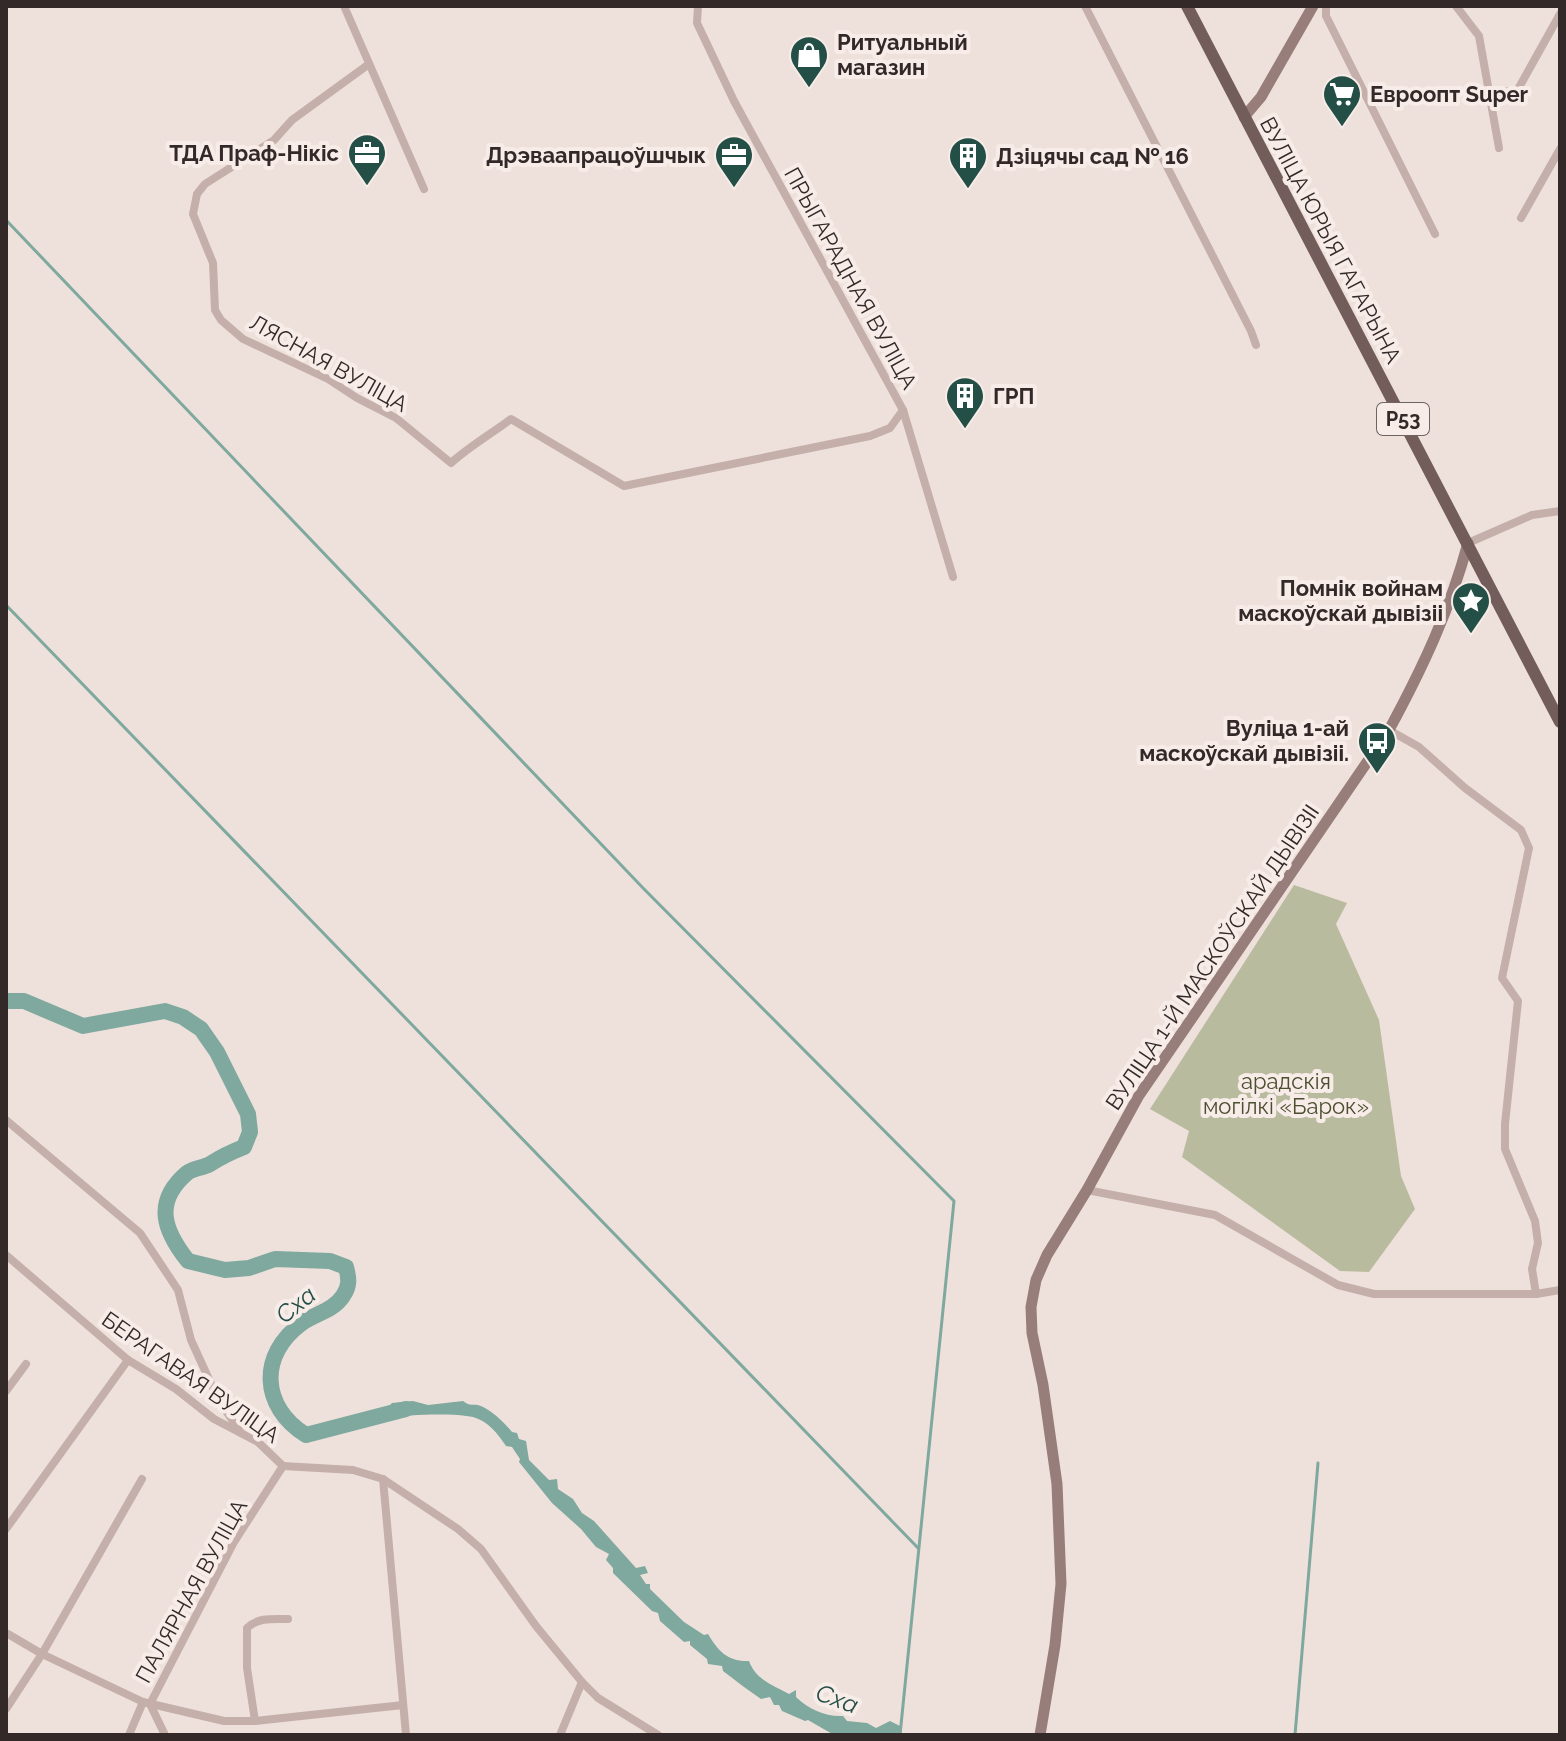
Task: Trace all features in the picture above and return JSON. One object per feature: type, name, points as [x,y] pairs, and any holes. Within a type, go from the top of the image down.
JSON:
[{"type":"main road","name":"Р53","points":[[1187,6],[1244,117]]},
{"type":"main road","name":"ВУЛІЦА ЮРЫЯ ГАГАРЫНА","points":[[1244,117],[1560,722]]},
{"type":"street","points":[[344,6],[424,189]]},
{"type":"street","name":"ПРЫГАРАДНАЯ ВУЛІЦА","points":[[698,6],[697,23],[734,101],[903,410],[953,577]]},
{"type":"street","points":[[1085,6],[1256,345]]},
{"type":"street","points":[[1244,117],[1261,97],[1313,6]]},
{"type":"street","points":[[1326,6],[1326,16],[1435,234]]},
{"type":"street","points":[[1456,6],[1479,36],[1499,148]]},
{"type":"street","points":[[1490,92],[1517,91],[1560,12],[1554,6]]},
{"type":"street","name":"ЛЯСНАЯ ВУЛІЦА","points":[[369,64],[292,120],[274,140],[205,184],[197,194],[193,214],[213,263],[215,310],[221,320],[243,339],[328,379],[396,418],[451,463],[511,419],[624,486],[870,436],[890,428],[903,410]]},
{"type":"street","points":[[1521,218],[1560,149]]},
{"type":"street","points":[[1468,543],[1532,515],[1560,511]]},
{"type":"street","name":"ВУЛІЦА 1-Й МАСКОЎСКАЙ ДЫВІЗІІ","points":[[1040,1732],[1055,1645],[1061,1584],[1057,1484],[1032,1333],[1031,1307],[1036,1280],[1047,1255],[1138,1097],[1389,730],[1424,665],[1454,596],[1468,543]]},
{"type":"street","points":[[1389,730],[1419,747],[1465,788],[1521,830],[1527,839],[1529,848],[1502,978],[1518,1001],[1505,1149],[1535,1221],[1538,1243],[1532,1269],[1536,1294]]},
{"type":"street","points":[[6,1120],[140,1233],[178,1290],[191,1340],[218,1399],[241,1433]]},
{"type":"street","points":[[1087,1190],[1215,1215],[1338,1285],[1374,1294],[1536,1294],[1560,1290]]},
{"type":"street","name":"БЕРАГАВАЯ ВУЛІЦА","points":[[7,1259],[128,1360],[176,1389],[214,1419],[258,1442],[283,1466]]},
{"type":"street","points":[[6,1529],[128,1360]]},
{"type":"street","points":[[6,1391],[26,1364]]},
{"type":"street","points":[[283,1466],[353,1470],[383,1479],[458,1529],[481,1549],[536,1626],[582,1682],[598,1698],[658,1735]]},
{"type":"street","name":"ПАЛЯРНАЯ ВУЛІЦА","points":[[165,1735],[146,1703],[234,1542],[283,1466]]},
{"type":"street","points":[[6,1709],[42,1654],[142,1479]]},
{"type":"street","points":[[383,1479],[406,1735]]},
{"type":"street","points":[[255,1721],[247,1668],[247,1628],[252,1623],[269,1619],[288,1619]]},
{"type":"street","points":[[8,1634],[42,1654],[146,1703],[224,1721],[255,1721],[403,1705]]},
{"type":"street","points":[[560,1735],[582,1682]]},
{"type":"street","points":[[129,1735],[146,1703]]},
{"type":"green space","name":"арадскія могілкі «Барок»","points":[[1294,885],[1347,903],[1336,924],[1379,1020],[1401,1176],[1415,1209],[1369,1272],[1340,1271],[1182,1157],[1189,1131],[1150,1109]]},
{"type":"water","points":[[413,1401],[428,1405],[463,1401],[489,1410],[512,1432],[517,1433],[519,1439],[526,1441],[529,1460],[549,1480],[557,1479],[558,1489],[573,1499],[582,1513],[594,1521],[636,1568],[645,1566],[648,1573],[640,1575],[646,1584],[650,1584],[650,1589],[684,1622],[704,1635],[708,1634],[724,1654],[735,1660],[749,1661],[756,1673],[766,1681],[789,1694],[796,1690],[796,1697],[818,1711],[876,1728],[890,1721],[902,1727],[901,1735],[834,1735],[808,1720],[782,1711],[770,1697],[761,1699],[723,1671],[722,1666],[708,1664],[707,1659],[690,1645],[690,1641],[684,1642],[660,1621],[658,1613],[652,1611],[613,1573],[606,1560],[609,1554],[596,1547],[552,1503],[519,1462],[512,1447],[506,1446],[492,1428],[478,1419],[465,1416],[432,1414],[390,1418],[386,1409],[392,1403]]},
{"type":"waterway","points":[[6,220],[643,888],[954,1201],[900,1735]]},
{"type":"waterway","points":[[6,605],[918,1548]]},
{"type":"waterway","name":"Сха","points":[[6,1001],[24,1001],[83,1026],[165,1011],[183,1017],[201,1029],[217,1052],[248,1114],[250,1132],[244,1147],[189,1171],[176,1184],[166,1206],[168,1228],[173,1239],[188,1261],[225,1270],[249,1268],[275,1259],[330,1261],[346,1267],[348,1282],[343,1296],[288,1336],[272,1365],[273,1396],[280,1410],[306,1435],[406,1409]]},
{"type":"waterway","points":[[1295,1735],[1318,1463]]},
{"type":"place","name":"Ритуальный магазин","points":[[809,89]]},
{"type":"place","name":"Евроопт Super","points":[[1342,128]]},
{"type":"place","name":"ТДА Праф-Нікіс","points":[[367,187]]},
{"type":"place","name":"Дрэваапрацоўшчык","points":[[734,189]]},
{"type":"place","name":"Дзіцячы сад № 16","points":[[968,190]]},
{"type":"place","name":"ГРП","points":[[965,430]]},
{"type":"place","name":"Помнік войнам маскоўскай дывізіі","points":[[1471,635]]},
{"type":"place","name":"Вуліца 1-ай маскоўскай дывізіі.","points":[[1377,775]]}]
